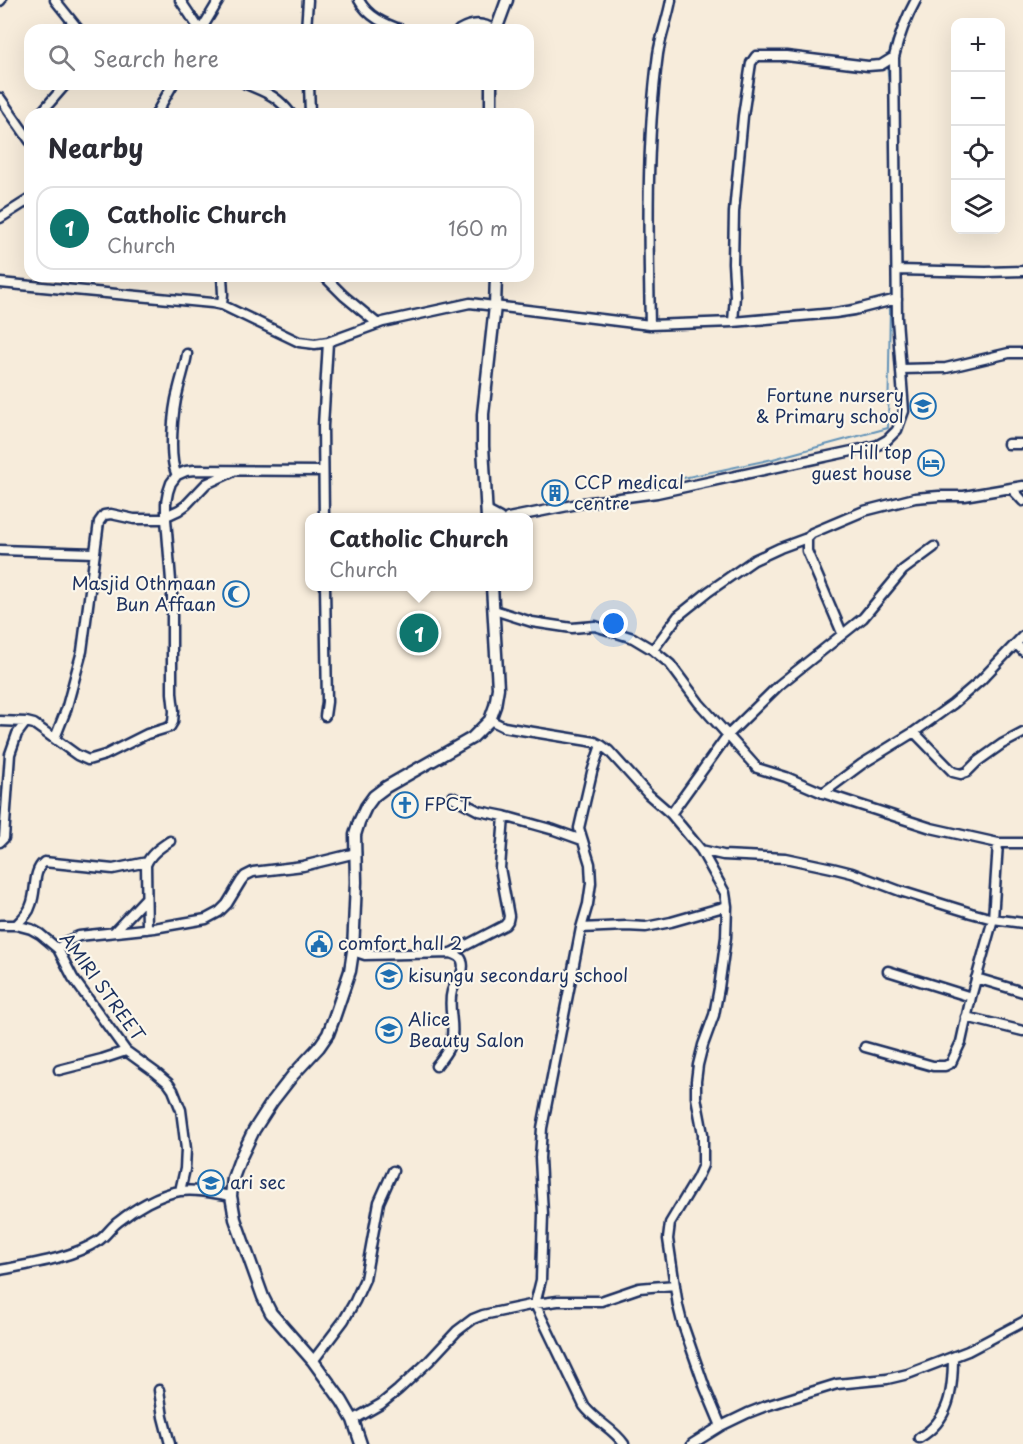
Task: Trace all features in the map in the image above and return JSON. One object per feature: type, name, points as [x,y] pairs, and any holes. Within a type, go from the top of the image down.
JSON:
[{"type":"street","points":[[55,0],[74,24]]},
{"type":"street","points":[[180,0],[197,24]]},
{"type":"street","points":[[205,24],[219,0]]},
{"type":"street","points":[[306,24],[308,0]]},
{"type":"street","points":[[359,0],[370,14],[386,24]]},
{"type":"street","points":[[497,24],[507,0]]},
{"type":"street","points":[[650,325],[648,243],[652,107],[658,50],[671,0]]},
{"type":"street","points":[[533,513],[583,503],[657,494],[878,445],[897,430],[904,411],[897,299],[894,57],[898,40],[916,0]]},
{"type":"street","points":[[733,322],[734,212],[743,116],[751,63],[756,56],[786,56],[868,66],[881,65],[894,57]]},
{"type":"street","points":[[45,108],[61,90]]},
{"type":"street","points":[[159,108],[170,90]]},
{"type":"street","points":[[261,90],[278,99],[286,108]]},
{"type":"street","points":[[309,90],[310,108]]},
{"type":"street","points":[[491,90],[491,108]]},
{"type":"street","points":[[0,98],[24,133]]},
{"type":"street","points":[[0,218],[24,204]]},
{"type":"street","points":[[897,270],[1023,271]]},
{"type":"street","points":[[222,282],[222,305]]},
{"type":"street","points":[[330,282],[378,324]]},
{"type":"street","points":[[487,513],[483,414],[496,282]]},
{"type":"street","points":[[0,283],[171,298],[222,305],[299,342],[315,344],[328,342],[378,324],[412,315],[470,303],[650,325],[733,322],[835,313],[897,299]]},
{"type":"street","points":[[324,513],[323,426],[328,342]]},
{"type":"street","points":[[901,369],[946,368],[1009,353],[1023,353]]},
{"type":"street","points":[[177,475],[172,458],[174,417],[187,354]]},
{"type":"street","points":[[1008,444],[1023,444]]},
{"type":"street","points":[[0,721],[34,724],[77,755],[88,760],[105,755],[147,734],[170,727],[173,722],[172,593],[166,518],[171,483],[177,475],[194,470],[323,471]]},
{"type":"street","points":[[55,738],[66,710],[82,651],[99,522],[104,515],[111,514],[134,519],[166,518],[186,505],[206,484],[235,471]]},
{"type":"street","points":[[652,650],[678,616],[708,592],[754,560],[807,538],[812,533],[864,512],[915,498],[964,496],[1023,486]]},
{"type":"street","points":[[1011,488],[1023,501]]},
{"type":"street","points":[[807,538],[807,551],[842,633]]},
{"type":"street","points":[[671,814],[727,736],[779,685],[863,618],[903,570],[934,547]]},
{"type":"street","points":[[0,550],[94,553]]},
{"type":"street","points":[[325,591],[327,702],[325,716]]},
{"type":"street","points":[[352,1444],[359,1438],[353,1420],[342,1401],[313,1361],[271,1313],[263,1297],[235,1219],[231,1196],[233,1178],[254,1130],[272,1102],[319,1047],[327,1034],[345,988],[353,951],[356,882],[355,835],[358,822],[366,807],[374,796],[386,787],[472,738],[490,720],[498,688],[492,591]]},
{"type":"street","points":[[494,610],[532,622],[572,628],[595,626],[633,638],[670,664],[699,703],[757,768],[786,777],[823,793],[931,828],[998,843],[1023,843]]},
{"type":"street","points":[[823,793],[862,764],[914,732],[953,704],[981,680],[1023,636]]},
{"type":"street","points":[[1016,644],[1023,651]]},
{"type":"street","points":[[490,720],[504,727],[595,742],[601,745],[648,794],[671,814],[701,850],[725,894],[726,937],[718,997],[703,1045],[696,1081],[696,1097],[703,1134],[703,1165],[674,1216],[669,1230],[682,1323],[721,1426]]},
{"type":"street","points":[[0,842],[4,838],[10,754],[17,734],[26,722]]},
{"type":"street","points":[[914,732],[953,772],[961,774],[967,772],[1002,744],[1023,733]]},
{"type":"street","points":[[601,745],[579,828],[590,864],[591,882],[588,904],[581,928],[542,1128],[540,1158],[543,1214],[541,1280],[535,1304],[584,1406],[591,1416],[616,1434],[624,1444]]},
{"type":"street","points":[[452,797],[479,811],[554,830],[582,840]]},
{"type":"street","points":[[353,951],[365,956],[451,953],[505,925],[509,916],[500,868],[504,816]]},
{"type":"street","points":[[147,929],[147,862],[170,840]]},
{"type":"street","points":[[865,1047],[933,1066],[945,1066],[951,1062],[961,1042],[993,919],[998,843]]},
{"type":"street","points":[[701,850],[723,855],[785,858],[832,868],[993,919],[1023,923]]},
{"type":"street","points":[[58,949],[65,942],[79,936],[178,925],[212,916],[227,904],[244,876],[253,872],[303,866],[356,853]]},
{"type":"street","points":[[16,925],[30,909],[39,868],[44,862],[113,869],[147,862]]},
{"type":"street","points":[[114,932],[146,898]]},
{"type":"street","points":[[581,928],[646,927],[727,906]]},
{"type":"street","name":"AMIRI STREET","points":[[0,925],[16,925],[40,934],[58,949],[73,978],[126,1052],[168,1083],[181,1110],[186,1149],[185,1169],[180,1191]]},
{"type":"street","points":[[436,1066],[450,1047],[452,989],[461,972],[461,958],[451,953]]},
{"type":"street","points":[[888,971],[971,997]]},
{"type":"street","points":[[976,978],[1023,992]]},
{"type":"street","points":[[966,1017],[1023,1031]]},
{"type":"street","points":[[59,1070],[126,1052]]},
{"type":"street","points":[[313,1361],[344,1320],[365,1279],[379,1202],[393,1171]]},
{"type":"street","points":[[0,1270],[46,1260],[80,1249],[99,1240],[117,1223],[142,1205],[171,1193],[192,1191],[231,1196]]},
{"type":"street","points":[[353,1420],[381,1404],[429,1361],[465,1324],[483,1315],[558,1301],[601,1301],[639,1288],[675,1285]]},
{"type":"street","points":[[692,1444],[748,1413],[837,1384],[895,1378],[952,1358],[1023,1322]]},
{"type":"street","points":[[919,1438],[929,1432],[945,1411],[952,1388],[952,1358]]},
{"type":"street","points":[[159,1390],[170,1444]]},
{"type":"waterway","points":[[888,58],[899,27]]},
{"type":"waterway","points":[[887,64],[891,166]]},
{"type":"waterway","points":[[890,298],[892,250]]},
{"type":"waterway","points":[[607,496],[773,459],[888,428],[890,304]]},
{"type":"place","name":"Fortune nursery & Primary school","points":[[923,406]]},
{"type":"place","name":"Hill top guest house","points":[[931,463]]},
{"type":"place","name":"CCP medical centre","points":[[555,493]]},
{"type":"place","name":"Masjid Othmaan Bun Affaan","points":[[236,594]]},
{"type":"place","name":"Catholic Church","points":[[419,633]]},
{"type":"place","name":"FPCT","points":[[405,805]]},
{"type":"place","name":"comfort hall 2","points":[[319,944]]},
{"type":"place","name":"kisungu secondary school","points":[[389,976]]},
{"type":"place","name":"Alice Beauty Salon","points":[[389,1030]]},
{"type":"place","name":"ari sec","points":[[211,1183]]}]
